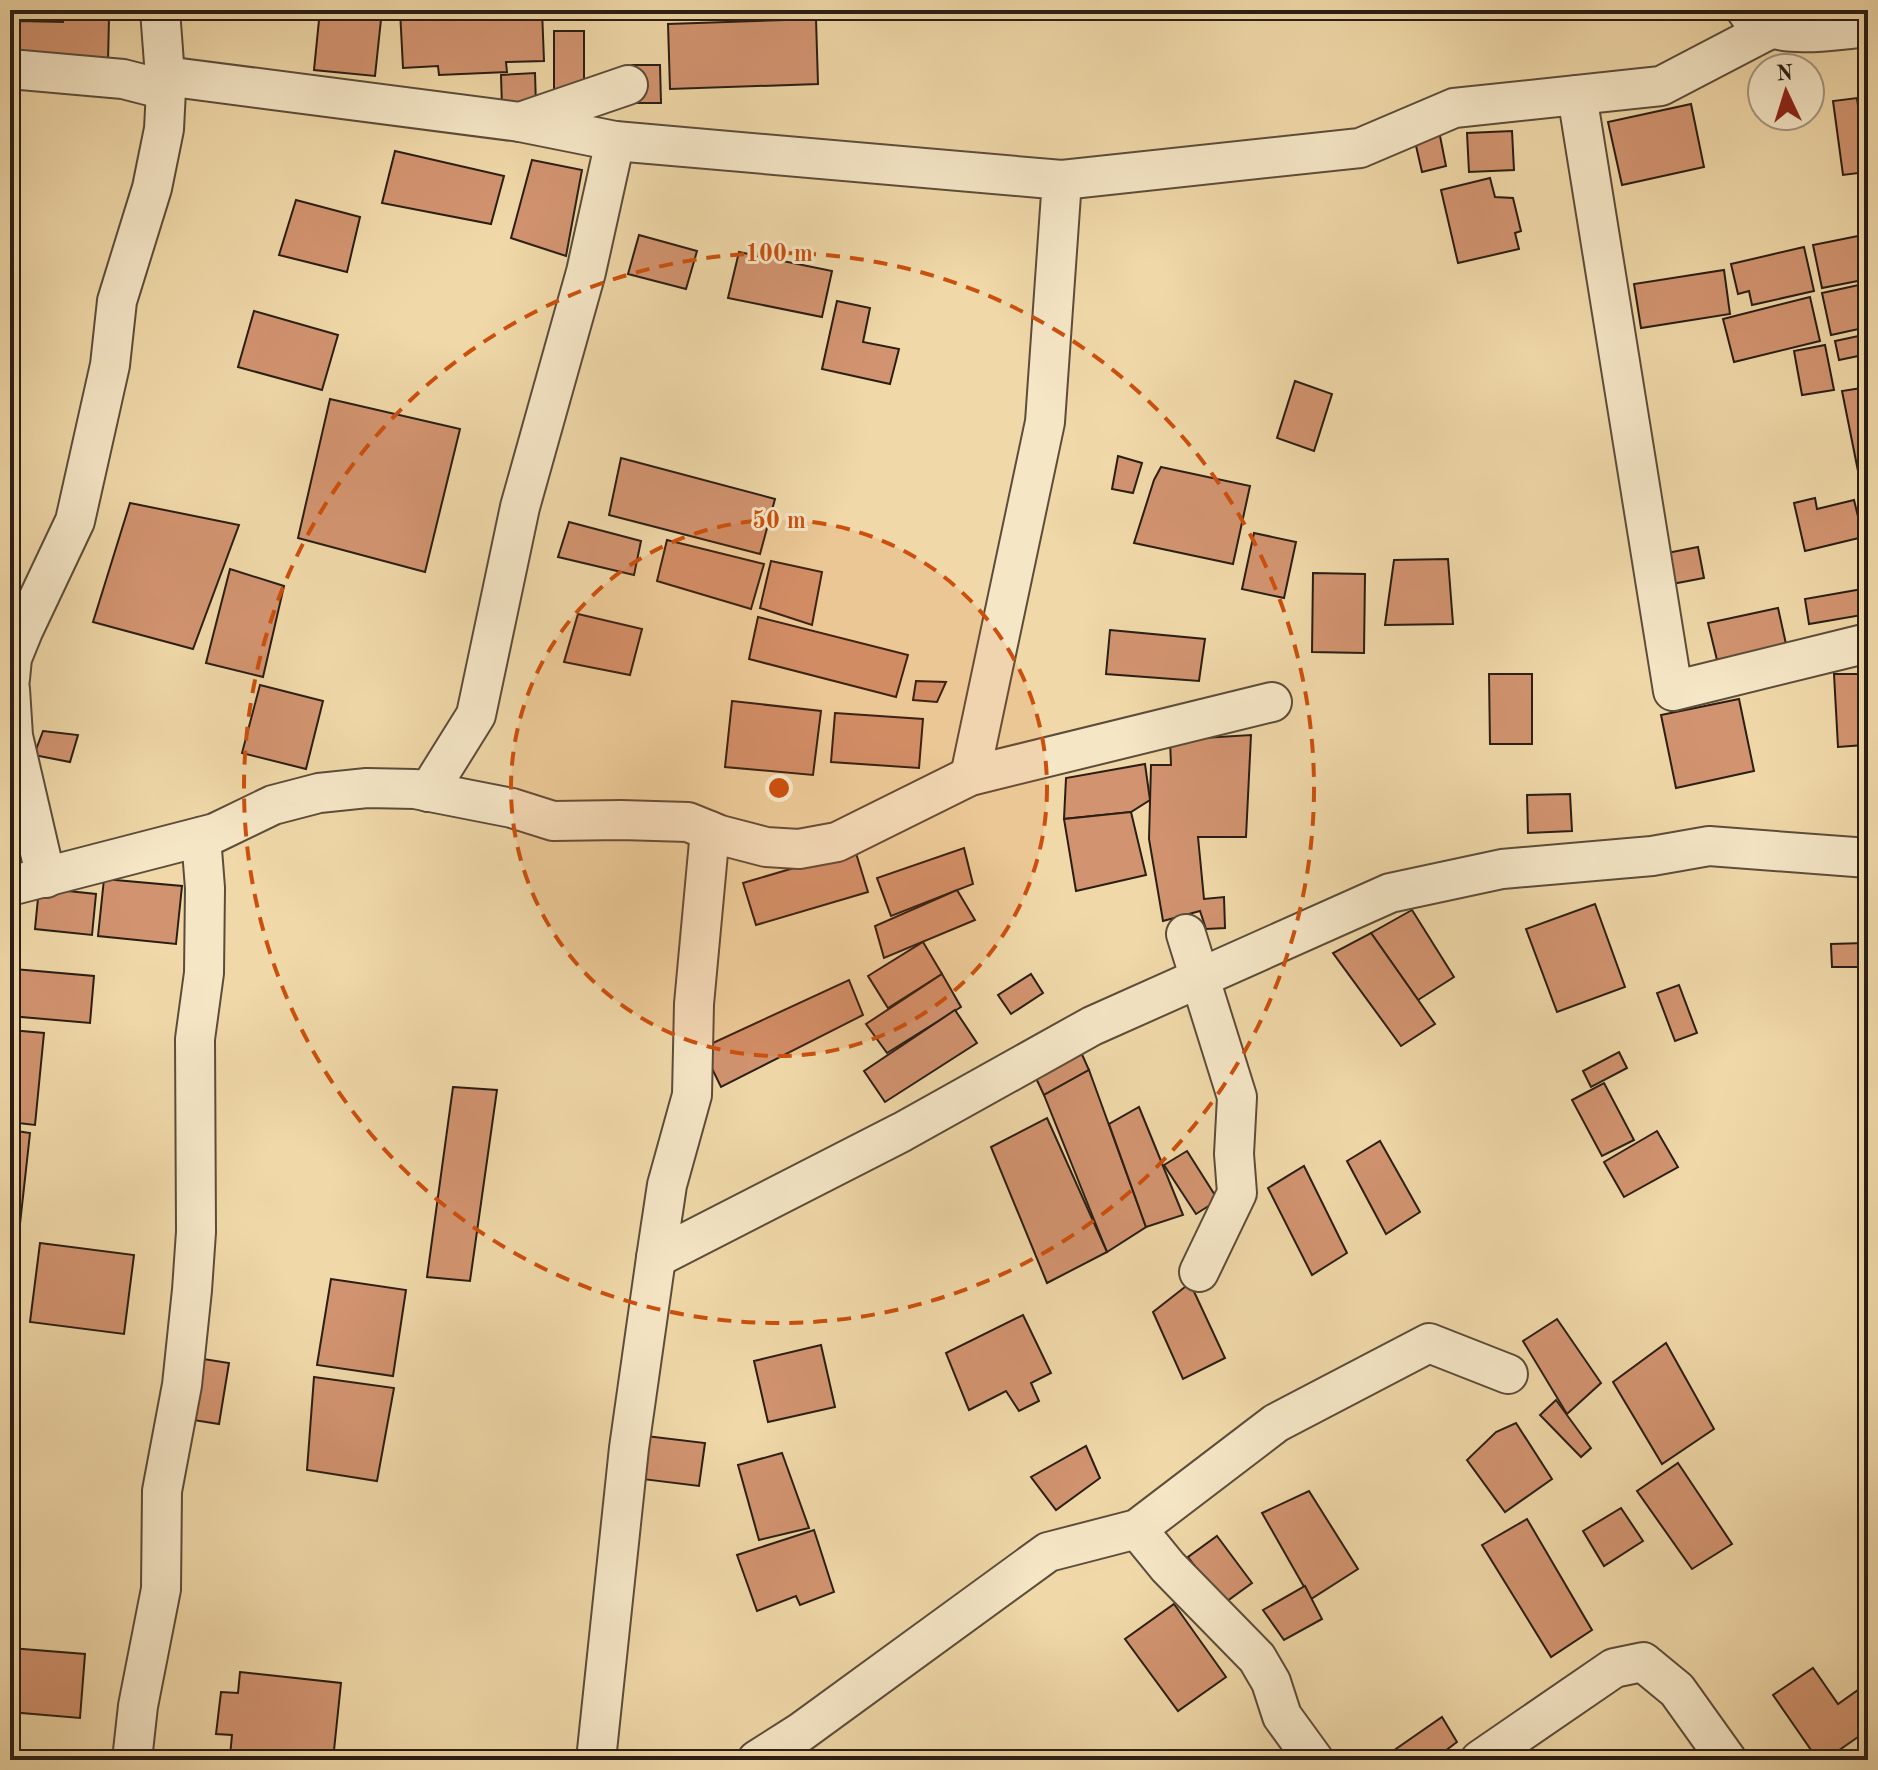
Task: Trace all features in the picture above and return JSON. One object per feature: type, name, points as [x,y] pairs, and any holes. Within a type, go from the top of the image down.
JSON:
[{"type":"street","points":[[10,679],[12,658],[23,631],[75,521],[110,365],[117,301],[152,188],[164,129],[165,83],[160,10]]},
{"type":"street","points":[[10,69],[520,122],[615,141],[1062,180],[1360,148],[1454,108],[1661,86],[1759,19],[1789,33],[1868,27]]},
{"type":"street","points":[[520,122],[628,85]]},
{"type":"street","points":[[1577,95],[1673,691],[1868,643]]},
{"type":"street","points":[[428,792],[476,715],[520,507],[586,272],[615,141]]},
{"type":"street","points":[[970,776],[1045,422],[1062,180]]},
{"type":"street","points":[[10,689],[13,736],[46,878]]},
{"type":"street","points":[[10,886],[215,833],[273,805],[319,793],[367,788],[428,792],[512,808],[553,821],[688,822],[766,847],[799,849],[837,842],[970,776],[1272,702]]},
{"type":"street","points":[[596,1760],[629,1448],[656,1258],[667,1185],[692,1095],[694,1004],[710,831]]},
{"type":"street","points":[[132,1760],[138,1706],[161,1589],[162,1491],[182,1385],[194,1261],[195,1039],[204,973],[205,888],[201,837]]},
{"type":"street","points":[[656,1258],[902,1132],[1092,1026],[1390,893],[1502,869],[1652,856],[1709,846],[1868,858]]},
{"type":"street","points":[[1186,934],[1237,1097],[1234,1154],[1237,1193],[1199,1272]]},
{"type":"street","points":[[757,1760],[801,1732],[1048,1552],[1137,1529],[1276,1423],[1429,1343],[1508,1374]]},
{"type":"street","points":[[1137,1529],[1168,1567],[1257,1658],[1271,1682],[1282,1716],[1314,1760]]},
{"type":"street","points":[[1480,1760],[1614,1668],[1643,1662],[1677,1690],[1727,1760]]},
{"type":"building","points":[[320,10],[382,10],[375,76],[314,70]]},
{"type":"building","points":[[400,10],[542,10],[544,61],[506,62],[507,72],[439,75],[438,66],[403,68]]},
{"type":"building","points":[[63,17],[109,18],[108,62],[18,62],[18,21],[63,22]]},
{"type":"building","points":[[816,19],[818,84],[670,89],[668,24]]},
{"type":"building","points":[[554,31],[584,31],[584,94],[554,94]]},
{"type":"building","points":[[632,65],[660,65],[661,103],[633,103]]},
{"type":"building","points":[[535,73],[536,106],[502,108],[501,75]]},
{"type":"building","points":[[1857,98],[1867,172],[1843,175],[1833,101]]},
{"type":"building","points":[[1691,104],[1704,167],[1622,185],[1608,122]]},
{"type":"building","points":[[1439,131],[1446,166],[1422,172],[1414,137]]},
{"type":"building","points":[[1512,131],[1514,170],[1469,172],[1467,133]]},
{"type":"building","points":[[395,151],[504,176],[491,224],[382,203]]},
{"type":"building","points":[[532,160],[582,170],[566,256],[511,238]]},
{"type":"building","points":[[1490,178],[1495,197],[1513,198],[1521,231],[1515,233],[1519,249],[1458,263],[1441,190]]},
{"type":"building","points":[[296,200],[360,217],[347,272],[279,255]]},
{"type":"building","points":[[1868,234],[1868,279],[1822,288],[1813,245]]},
{"type":"building","points":[[639,235],[697,251],[686,289],[628,274]]},
{"type":"building","points":[[1804,247],[1814,291],[1752,305],[1749,291],[1738,294],[1731,264]]},
{"type":"building","points":[[739,252],[832,271],[822,317],[728,298]]},
{"type":"building","points":[[1724,270],[1730,314],[1641,328],[1634,284]]},
{"type":"building","points":[[1868,283],[1868,327],[1831,335],[1822,293]]},
{"type":"building","points":[[1810,297],[1820,341],[1734,362],[1723,319]]},
{"type":"building","points":[[837,301],[870,308],[863,342],[899,349],[890,384],[822,369]]},
{"type":"building","points":[[254,311],[338,335],[322,390],[238,367]]},
{"type":"building","points":[[1868,334],[1868,354],[1839,360],[1835,341]]},
{"type":"building","points":[[1825,345],[1834,390],[1802,395],[1794,351]]},
{"type":"building","points":[[1295,381],[1332,394],[1314,451],[1277,438]]},
{"type":"building","points":[[1868,387],[1868,474],[1859,476],[1842,391]]},
{"type":"building","points":[[330,399],[460,429],[425,572],[298,538]]},
{"type":"building","points":[[1118,456],[1142,463],[1133,493],[1112,489]]},
{"type":"building","points":[[621,458],[775,499],[760,554],[609,515]]},
{"type":"building","points":[[1161,467],[1250,486],[1233,564],[1134,543]]},
{"type":"building","points":[[1815,498],[1817,509],[1854,500],[1863,537],[1805,551],[1794,503]]},
{"type":"building","points":[[130,503],[239,525],[193,649],[93,622]]},
{"type":"building","points":[[569,522],[641,541],[634,575],[558,557]]},
{"type":"building","points":[[1254,533],[1296,542],[1284,598],[1242,589]]},
{"type":"building","points":[[667,540],[764,564],[751,609],[657,581]]},
{"type":"building","points":[[1698,547],[1704,578],[1672,584],[1667,553]]},
{"type":"building","points":[[1448,559],[1453,624],[1385,625],[1394,560]]},
{"type":"building","points":[[771,561],[822,572],[812,625],[760,608]]},
{"type":"building","points":[[230,569],[284,586],[263,677],[206,663]]},
{"type":"building","points":[[1313,573],[1365,574],[1364,653],[1312,652]]},
{"type":"building","points":[[1868,588],[1868,614],[1809,624],[1805,599]]},
{"type":"building","points":[[1778,608],[1786,644],[1717,660],[1708,623]]},
{"type":"building","points":[[578,614],[642,629],[630,675],[564,662]]},
{"type":"building","points":[[758,617],[908,655],[896,697],[749,659]]},
{"type":"building","points":[[1110,630],[1205,639],[1199,681],[1106,674]]},
{"type":"building","points":[[1489,674],[1532,674],[1532,744],[1490,744]]},
{"type":"building","points":[[1834,674],[1859,674],[1864,745],[1838,747]]},
{"type":"building","points":[[916,681],[946,682],[937,702],[913,700]]},
{"type":"building","points":[[260,685],[323,701],[306,769],[242,753]]},
{"type":"building","points":[[1739,699],[1754,771],[1676,788],[1661,715]]},
{"type":"building","points":[[732,701],[821,711],[813,775],[725,767]]},
{"type":"building","points":[[835,713],[923,719],[919,768],[831,762]]},
{"type":"building","points":[[43,731],[78,735],[70,762],[34,755]]},
{"type":"building","points":[[1251,735],[1246,837],[1198,837],[1204,899],[1224,897],[1225,928],[1206,929],[1200,911],[1163,921],[1149,839],[1151,765],[1171,765],[1170,740]]},
{"type":"building","points":[[1145,764],[1150,800],[1131,812],[1064,819],[1066,778]]},
{"type":"building","points":[[1570,794],[1572,831],[1528,833],[1527,795]]},
{"type":"building","points":[[1131,812],[1146,875],[1076,891],[1064,819]]},
{"type":"building","points":[[964,848],[973,884],[891,916],[877,878]]},
{"type":"building","points":[[855,850],[868,892],[756,925],[743,883]]},
{"type":"building","points":[[104,879],[182,886],[176,944],[98,936]]},
{"type":"building","points":[[39,888],[96,894],[92,935],[35,929]]},
{"type":"building","points":[[957,890],[975,920],[884,958],[875,926]]},
{"type":"building","points":[[1595,904],[1625,987],[1557,1012],[1526,929]]},
{"type":"building","points":[[1412,910],[1454,977],[1418,1000],[1371,933]]},
{"type":"building","points":[[1371,933],[1435,1024],[1401,1046],[1333,953]]},
{"type":"building","points":[[923,942],[942,974],[888,1008],[868,976]]},
{"type":"building","points":[[1864,943],[1864,967],[1832,967],[1831,944]]},
{"type":"building","points":[[14,969],[94,976],[90,1023],[10,1016]]},
{"type":"building","points":[[942,974],[961,1007],[887,1053],[866,1024]]},
{"type":"building","points":[[1031,974],[1043,993],[1011,1014],[998,995]]},
{"type":"building","points":[[849,980],[863,1015],[721,1087],[702,1048]]},
{"type":"building","points":[[1679,985],[1697,1033],[1675,1041],[1657,993]]},
{"type":"building","points":[[955,1010],[977,1043],[885,1102],[864,1071]]},
{"type":"building","points":[[10,1030],[44,1033],[35,1125],[10,1122]]},
{"type":"building","points":[[1080,1050],[1089,1070],[1044,1095],[1033,1072]]},
{"type":"building","points":[[1619,1052],[1627,1068],[1591,1087],[1583,1071]]},
{"type":"building","points":[[1089,1070],[1146,1227],[1107,1252],[1044,1095]]},
{"type":"building","points":[[1604,1083],[1634,1140],[1602,1156],[1572,1100]]},
{"type":"building","points":[[453,1087],[497,1090],[470,1281],[427,1277]]},
{"type":"building","points":[[1139,1107],[1183,1215],[1146,1227],[1109,1124]]},
{"type":"building","points":[[1047,1118],[1107,1252],[1047,1283],[991,1147]]},
{"type":"building","points":[[10,1130],[30,1133],[20,1224],[10,1223]]},
{"type":"building","points":[[1657,1131],[1678,1167],[1624,1197],[1604,1162]]},
{"type":"building","points":[[1380,1141],[1420,1212],[1386,1234],[1347,1161]]},
{"type":"building","points":[[1187,1151],[1218,1200],[1196,1214],[1164,1165]]},
{"type":"building","points":[[1304,1166],[1347,1253],[1312,1275],[1268,1188]]},
{"type":"building","points":[[10,1231],[18,1232],[10,1303]]},
{"type":"building","points":[[40,1243],[134,1255],[124,1334],[30,1322]]},
{"type":"building","points":[[331,1279],[406,1290],[393,1376],[317,1365]]},
{"type":"building","points":[[1190,1283],[1225,1358],[1183,1379],[1153,1312]]},
{"type":"building","points":[[1023,1315],[1051,1373],[1031,1383],[1039,1401],[1019,1411],[1006,1391],[969,1410],[946,1353]]},
{"type":"building","points":[[1557,1319],[1601,1383],[1567,1414],[1523,1341]]},
{"type":"building","points":[[1666,1343],[1714,1429],[1662,1464],[1613,1382]]},
{"type":"building","points":[[821,1345],[835,1407],[768,1422],[754,1361]]},
{"type":"building","points":[[197,1358],[229,1363],[219,1424],[187,1419]]},
{"type":"building","points":[[314,1377],[394,1388],[377,1481],[307,1470]]},
{"type":"building","points":[[1556,1400],[1591,1448],[1581,1457],[1540,1415]]},
{"type":"building","points":[[1516,1423],[1552,1479],[1505,1512],[1467,1460],[1496,1432]]},
{"type":"building","points":[[646,1436],[705,1443],[699,1486],[642,1479]]},
{"type":"building","points":[[1086,1446],[1100,1478],[1056,1510],[1031,1477]]},
{"type":"building","points":[[782,1453],[809,1528],[759,1540],[738,1465]]},
{"type":"building","points":[[1678,1463],[1732,1544],[1692,1569],[1637,1491]]},
{"type":"building","points":[[1309,1491],[1358,1569],[1311,1599],[1262,1513]]},
{"type":"building","points":[[1621,1508],[1643,1541],[1604,1566],[1583,1531]]},
{"type":"building","points":[[1527,1519],[1592,1630],[1551,1657],[1482,1545]]},
{"type":"building","points":[[814,1530],[834,1592],[800,1605],[796,1596],[757,1611],[737,1555]]},
{"type":"building","points":[[1217,1536],[1252,1583],[1223,1604],[1188,1557]]},
{"type":"building","points":[[1305,1586],[1322,1619],[1284,1640],[1263,1610]]},
{"type":"building","points":[[1174,1604],[1226,1677],[1178,1711],[1125,1639]]},
{"type":"building","points":[[10,1648],[85,1654],[80,1718],[10,1712]]},
{"type":"building","points":[[1813,1668],[1838,1704],[1858,1690],[1868,1704],[1868,1730],[1825,1760],[1818,1760],[1773,1695]]},
{"type":"building","points":[[240,1672],[341,1683],[333,1760],[271,1760],[230,1756],[232,1735],[216,1734],[221,1692],[238,1693]]},
{"type":"building","points":[[1442,1717],[1457,1742],[1433,1760],[1380,1760]]}]
